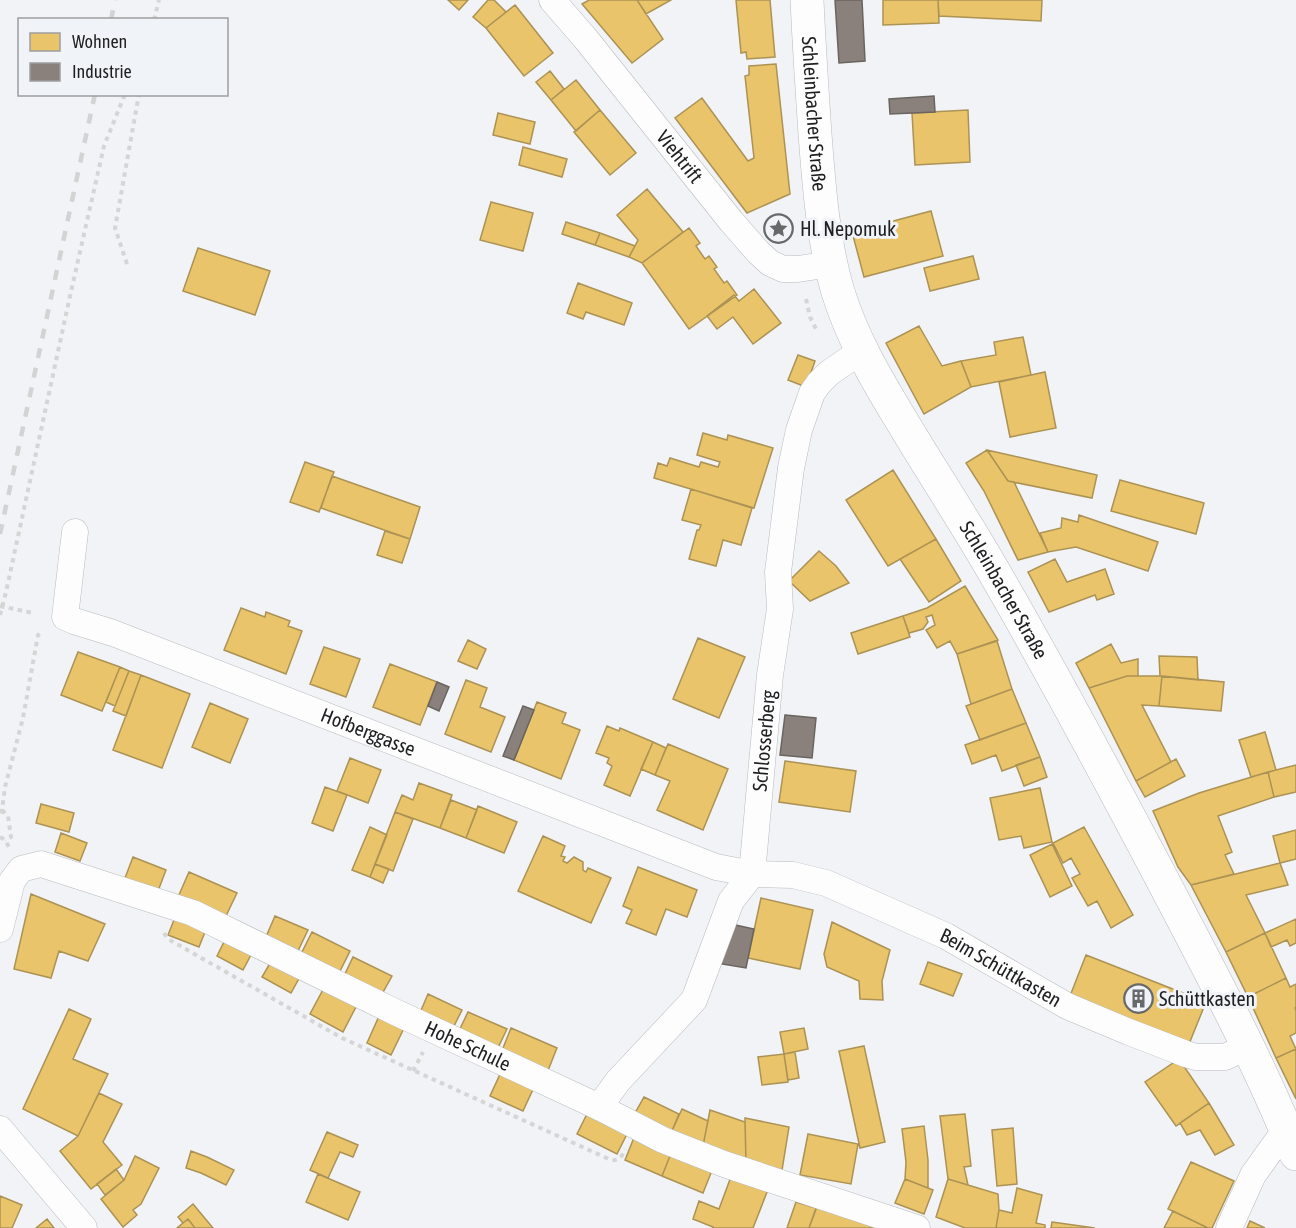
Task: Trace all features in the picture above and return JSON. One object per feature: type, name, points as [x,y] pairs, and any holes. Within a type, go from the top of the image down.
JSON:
[{"type":"main road","name":"Schleinbacher Straße","points":[[807,0],[822,215],[831,264],[845,314],[861,351],[977,542],[1148,853],[1248,1046],[1291,1142]]},
{"type":"street","name":"Viehtrift","points":[[552,0],[758,252],[770,263],[783,269],[831,264]]},
{"type":"street","name":"Schlosserberg","points":[[752,874],[770,675],[780,609],[778,572],[791,468],[799,430],[812,393],[829,373],[861,351]]},
{"type":"street","points":[[74,621],[65,617],[75,532]]},
{"type":"street","name":"Hofberggasse","points":[[74,621],[113,633],[716,867],[752,874]]},
{"type":"street","name":"Hohe Schule","points":[[0,929],[12,881],[21,869],[41,864],[147,897],[193,913],[395,1012],[599,1107],[663,1140],[724,1164],[917,1228]]},
{"type":"street","name":"Beim Schüttkasten","points":[[752,874],[793,875],[826,883],[946,936],[1067,1006],[1186,1054],[1196,1057],[1225,1057],[1248,1046]]},
{"type":"street","points":[[599,1107],[618,1081],[694,1000],[731,901],[752,874]]},
{"type":"street","points":[[0,1129],[84,1228]]},
{"type":"street","points":[[1229,1228],[1253,1176],[1291,1142]]},
{"type":"path","points":[[154,18],[159,0]]},
{"type":"path","points":[[0,615],[104,146],[124,96]]},
{"type":"path","points":[[127,264],[115,228],[139,96]]},
{"type":"path","points":[[0,606],[33,613]]},
{"type":"path","points":[[0,837],[5,840],[11,837],[8,816],[1,811],[23,718],[38,635],[52,626],[63,626],[74,621]]},
{"type":"path","points":[[147,897],[155,921],[168,939],[342,1038],[611,1160],[616,1161],[621,1158]]},
{"type":"path","points":[[413,1071],[424,1051]]},
{"type":"building: Wohnen","points":[[448,0],[468,0],[459,10]]},
{"type":"building: Wohnen","points":[[488,0],[494,0],[506,12],[486,28],[473,17]]},
{"type":"building: Wohnen","points":[[589,0],[637,0],[663,39],[632,63],[582,4]]},
{"type":"building: Wohnen","points":[[637,0],[671,0],[646,14]]},
{"type":"building: Wohnen","points":[[736,0],[770,0],[775,57],[747,59],[746,52],[741,53]]},
{"type":"building: Wohnen","points":[[883,0],[938,0],[939,23],[883,25]]},
{"type":"building: Wohnen","points":[[938,0],[1042,0],[1041,21],[939,16]]},
{"type":"building: Wohnen","points":[[515,5],[553,53],[524,76],[486,28]]},
{"type":"building: Wohnen","points":[[776,64],[790,194],[747,213],[675,118],[702,98],[748,161],[754,158],[745,76],[749,75],[749,66]]},
{"type":"building: Wohnen","points":[[550,71],[564,89],[551,100],[536,82]]},
{"type":"building: Wohnen","points":[[576,80],[600,110],[576,131],[551,100]]},
{"type":"building: Wohnen","points":[[600,110],[636,153],[610,175],[574,132]]},
{"type":"building: Wohnen","points":[[968,110],[970,162],[915,165],[912,113]]},
{"type":"building: Wohnen","points":[[498,113],[535,122],[530,144],[493,135]]},
{"type":"building: Wohnen","points":[[523,147],[567,159],[562,177],[519,165]]},
{"type":"building: Wohnen","points":[[647,189],[683,232],[642,263],[629,257],[638,240],[617,215]]},
{"type":"building: Wohnen","points":[[491,202],[533,213],[523,251],[480,240]]},
{"type":"building: Wohnen","points":[[931,211],[943,256],[864,277],[852,232]]},
{"type":"building: Wohnen","points":[[566,222],[600,233],[595,245],[562,234]]},
{"type":"building: Wohnen","points":[[689,228],[700,243],[696,246],[705,259],[709,256],[717,267],[714,269],[724,283],[727,281],[737,295],[689,329],[642,263]]},
{"type":"building: Wohnen","points":[[600,233],[635,246],[629,257],[595,245]]},
{"type":"building: Wohnen","points":[[198,248],[270,271],[255,315],[183,291]]},
{"type":"building: Wohnen","points":[[973,256],[979,279],[930,291],[924,268]]},
{"type":"building: Wohnen","points":[[578,283],[632,303],[624,325],[586,312],[583,319],[567,313]]},
{"type":"building: Wohnen","points":[[754,289],[781,323],[753,344],[733,317],[717,329],[707,316],[734,295],[739,301]]},
{"type":"building: Wohnen","points":[[919,326],[942,366],[961,361],[971,387],[924,414],[886,343]]},
{"type":"building: Wohnen","points":[[1023,337],[1031,375],[971,387],[961,361],[996,355],[994,342]]},
{"type":"building: Wohnen","points":[[798,355],[815,361],[806,387],[788,380]]},
{"type":"building: Wohnen","points":[[1045,372],[1056,428],[1010,437],[999,382]]},
{"type":"building: Wohnen","points":[[703,433],[727,440],[728,435],[773,448],[754,508],[654,478],[658,463],[667,466],[670,458],[699,467],[701,462],[718,467],[720,462],[697,455]]},
{"type":"building: Wohnen","points":[[987,450],[1097,475],[1092,498],[1008,481]]},
{"type":"building: Wohnen","points":[[987,450],[1008,481],[1014,482],[1048,552],[1018,560],[984,491],[966,463]]},
{"type":"building: Wohnen","points":[[305,462],[334,472],[319,512],[290,502]]},
{"type":"building: Wohnen","points":[[893,470],[936,539],[888,566],[846,500]]},
{"type":"building: Wohnen","points":[[332,476],[420,507],[410,539],[321,508]]},
{"type":"building: Wohnen","points":[[1120,480],[1204,503],[1196,534],[1111,511]]},
{"type":"building: Wohnen","points":[[691,489],[752,508],[741,545],[723,540],[716,566],[689,559],[697,530],[701,525],[682,520]]},
{"type":"building: Wohnen","points":[[1079,515],[1158,542],[1148,571],[1076,547],[1048,552],[1040,533],[1061,528],[1062,518],[1078,522]]},
{"type":"building: Wohnen","points":[[385,531],[410,539],[402,563],[377,555]]},
{"type":"building: Wohnen","points":[[936,539],[961,581],[929,602],[900,559]]},
{"type":"building: Wohnen","points":[[819,551],[836,566],[849,583],[810,601],[789,581]]},
{"type":"building: Wohnen","points":[[1055,559],[1067,582],[1105,569],[1114,594],[1097,600],[1095,595],[1049,612],[1028,572]]},
{"type":"building: Wohnen","points":[[965,586],[998,640],[957,654],[950,641],[937,648],[926,630],[935,625],[932,615],[926,617],[928,622],[923,629],[909,633],[903,616],[927,608]]},
{"type":"building: Wohnen","points":[[241,608],[265,617],[266,612],[290,621],[288,626],[302,631],[286,674],[224,650]]},
{"type":"building: Wohnen","points":[[903,616],[910,637],[858,654],[851,633]]},
{"type":"building: Wohnen","points":[[698,638],[745,657],[719,718],[673,699]]},
{"type":"building: Wohnen","points":[[468,640],[486,649],[477,669],[458,661]]},
{"type":"building: Wohnen","points":[[997,641],[1012,689],[971,704],[957,654]]},
{"type":"building: Wohnen","points":[[1111,644],[1121,663],[1138,659],[1138,676],[1127,676],[1089,688],[1076,663]]},
{"type":"building: Wohnen","points":[[324,647],[360,659],[346,697],[310,684]]},
{"type":"building: Wohnen","points":[[78,652],[120,667],[102,711],[61,695]]},
{"type":"building: Wohnen","points":[[1159,656],[1197,657],[1198,680],[1160,676]]},
{"type":"building: Wohnen","points":[[390,664],[437,682],[420,725],[373,707]]},
{"type":"building: Wohnen","points":[[120,667],[129,671],[115,706],[106,702]]},
{"type":"building: Wohnen","points":[[129,671],[141,675],[126,716],[113,711]]},
{"type":"building: Wohnen","points":[[141,675],[190,694],[162,768],[113,750]]},
{"type":"building: Wohnen","points":[[1127,676],[1162,676],[1159,706],[1142,705],[1171,762],[1136,781],[1089,688]]},
{"type":"building: Wohnen","points":[[1162,676],[1224,682],[1221,711],[1159,706]]},
{"type":"building: Wohnen","points":[[466,680],[487,688],[480,707],[505,717],[491,752],[445,734]]},
{"type":"building: Wohnen","points":[[1012,689],[1026,723],[980,740],[966,706]]},
{"type":"building: Wohnen","points":[[537,702],[566,713],[562,723],[580,730],[561,779],[514,760]]},
{"type":"building: Wohnen","points":[[210,703],[248,719],[230,763],[192,747]]},
{"type":"building: Wohnen","points":[[1026,723],[1040,757],[1002,771],[996,755],[972,764],[965,745]]},
{"type":"building: Wohnen","points":[[607,726],[619,731],[620,728],[653,742],[630,796],[604,785],[612,766],[607,763],[609,758],[596,753]]},
{"type":"building: Wohnen","points":[[1265,732],[1276,770],[1251,777],[1239,740]]},
{"type":"building: Wohnen","points":[[653,742],[666,748],[655,775],[641,769]]},
{"type":"building: Wohnen","points":[[668,744],[728,769],[703,830],[657,810],[670,781],[655,775]]},
{"type":"building: Wohnen","points":[[1040,757],[1047,777],[1024,786],[1016,765]]},
{"type":"building: Wohnen","points":[[350,758],[381,770],[368,803],[337,791]]},
{"type":"building: Wohnen","points":[[1176,759],[1185,776],[1145,797],[1136,781]]},
{"type":"building: Wohnen","points":[[785,761],[856,771],[850,812],[779,802]]},
{"type":"building: Wohnen","points":[[1296,765],[1296,792],[1274,797],[1268,772]]},
{"type":"building: Wohnen","points":[[1268,772],[1274,797],[1218,816],[1232,852],[1225,855],[1234,874],[1191,885],[1178,867],[1153,811],[1199,793]]},
{"type":"building: Wohnen","points":[[419,783],[452,795],[440,828],[395,812],[402,795],[413,800]]},
{"type":"building: Wohnen","points":[[325,787],[347,795],[333,831],[312,823]]},
{"type":"building: Wohnen","points":[[1040,788],[1052,842],[1024,848],[1021,836],[999,840],[990,798]]},
{"type":"building: Wohnen","points":[[451,800],[477,810],[466,838],[440,828]]},
{"type":"building: Wohnen","points":[[41,804],[74,813],[69,832],[36,823]]},
{"type":"building: Wohnen","points":[[478,806],[517,822],[504,853],[466,838]]},
{"type":"building: Wohnen","points":[[395,812],[413,819],[393,871],[375,864]]},
{"type":"building: Wohnen","points":[[370,827],[387,835],[370,877],[352,870]]},
{"type":"building: Wohnen","points":[[1084,827],[1133,915],[1111,928],[1097,901],[1088,906],[1072,878],[1080,874],[1071,858],[1063,863],[1053,843]]},
{"type":"building: Wohnen","points":[[1296,830],[1296,859],[1280,863],[1273,836]]},
{"type":"building: Wohnen","points":[[61,833],[87,843],[80,861],[55,852]]},
{"type":"building: Wohnen","points":[[543,836],[565,846],[561,856],[565,857],[563,861],[567,863],[574,857],[583,862],[583,870],[586,872],[588,868],[611,878],[591,923],[518,891]]},
{"type":"building: Wohnen","points":[[1052,844],[1072,886],[1050,897],[1030,855]]},
{"type":"building: Wohnen","points":[[133,857],[166,870],[158,891],[125,878]]},
{"type":"building: Wohnen","points":[[1280,863],[1288,885],[1246,895],[1265,933],[1226,952],[1191,885]]},
{"type":"building: Wohnen","points":[[375,864],[389,869],[383,883],[370,877]]},
{"type":"building: Wohnen","points":[[638,867],[697,890],[687,917],[666,909],[656,935],[626,923],[632,910],[623,906]]},
{"type":"building: Wohnen","points":[[189,872],[237,893],[225,918],[178,897]]},
{"type":"building: Wohnen","points":[[31,894],[105,924],[88,961],[59,951],[51,978],[14,969]]},
{"type":"building: Wohnen","points":[[761,898],[813,910],[800,969],[748,958]]},
{"type":"building: Wohnen","points":[[176,915],[207,927],[199,947],[168,935]]},
{"type":"building: Wohnen","points":[[275,916],[308,930],[297,953],[265,939]]},
{"type":"building: Wohnen","points":[[1296,919],[1296,943],[1290,946],[1287,940],[1271,947],[1265,933]]},
{"type":"building: Wohnen","points":[[832,922],[890,950],[882,981],[883,1000],[860,999],[859,981],[827,967],[824,954]]},
{"type":"building: Wohnen","points":[[312,932],[350,951],[339,973],[301,954]]},
{"type":"building: Wohnen","points":[[1265,933],[1286,978],[1248,997],[1226,952]]},
{"type":"building: Wohnen","points":[[226,938],[253,951],[243,970],[217,956]]},
{"type":"building: Wohnen","name":"Schüttkasten","points":[[1086,955],[1206,1002],[1189,1044],[1070,996]]},
{"type":"building: Wohnen","points":[[353,957],[392,976],[382,994],[344,976]]},
{"type":"building: Wohnen","points":[[273,958],[302,973],[291,993],[262,977]]},
{"type":"building: Wohnen","points":[[928,962],[962,974],[953,996],[920,984]]},
{"type":"building: Wohnen","points":[[1286,978],[1290,987],[1296,984],[1296,1033],[1290,1036],[1296,1049],[1276,1058],[1248,997]]},
{"type":"building: Wohnen","points":[[325,986],[358,1003],[343,1032],[310,1014]]},
{"type":"building: Wohnen","points":[[428,994],[462,1010],[452,1030],[419,1015]]},
{"type":"building: Wohnen","points":[[69,1009],[91,1019],[73,1059],[108,1074],[78,1136],[23,1109]]},
{"type":"building: Wohnen","points":[[468,1012],[507,1029],[496,1052],[457,1035]]},
{"type":"building: Wohnen","points":[[380,1014],[405,1026],[391,1055],[367,1043]]},
{"type":"building: Wohnen","points":[[511,1028],[557,1048],[547,1073],[501,1053]]},
{"type":"building: Wohnen","points":[[804,1028],[808,1049],[784,1054],[780,1032]]},
{"type":"building: Wohnen","points":[[864,1046],[885,1142],[860,1148],[839,1051]]},
{"type":"building: Wohnen","points":[[1296,1049],[1296,1099],[1276,1058]]},
{"type":"building: Wohnen","points":[[795,1052],[799,1078],[788,1080],[784,1054]]},
{"type":"building: Wohnen","points":[[784,1054],[788,1082],[762,1085],[758,1057]]},
{"type":"building: Wohnen","points":[[1179,1059],[1209,1103],[1176,1126],[1145,1082]]},
{"type":"building: Wohnen","points":[[502,1070],[535,1085],[523,1111],[490,1096]]},
{"type":"building: Wohnen","points":[[99,1093],[122,1104],[103,1142],[122,1165],[91,1189],[60,1151],[78,1136]]},
{"type":"building: Wohnen","points":[[644,1097],[679,1114],[671,1133],[634,1115]]},
{"type":"building: Wohnen","points":[[1209,1103],[1234,1145],[1215,1155],[1200,1130],[1187,1135],[1180,1123]]},
{"type":"building: Wohnen","points":[[682,1109],[708,1121],[703,1146],[671,1133]]},
{"type":"building: Wohnen","points":[[710,1110],[745,1122],[746,1162],[703,1146]]},
{"type":"building: Wohnen","points":[[588,1112],[628,1132],[617,1154],[577,1134]]},
{"type":"building: Wohnen","points":[[965,1114],[971,1166],[964,1167],[968,1185],[948,1179],[940,1116]]},
{"type":"building: Wohnen","points":[[745,1118],[789,1127],[782,1170],[746,1162]]},
{"type":"building: Wohnen","points":[[924,1126],[928,1160],[928,1188],[905,1179],[906,1162],[902,1129]]},
{"type":"building: Wohnen","points":[[1013,1128],[1017,1184],[997,1186],[992,1130]]},
{"type":"building: Wohnen","points":[[327,1132],[358,1145],[353,1157],[340,1152],[328,1178],[310,1170]]},
{"type":"building: Wohnen","points":[[808,1134],[858,1144],[851,1184],[800,1175]]},
{"type":"building: Wohnen","points":[[635,1135],[672,1151],[662,1176],[625,1160]]},
{"type":"building: Wohnen","points":[[191,1151],[234,1170],[226,1185],[186,1168]]},
{"type":"building: Wohnen","points":[[672,1151],[713,1168],[703,1193],[662,1176]]},
{"type":"building: Wohnen","points":[[135,1156],[159,1168],[141,1204],[133,1210],[137,1215],[123,1227],[101,1199],[124,1180]]},
{"type":"building: Wohnen","points":[[1191,1162],[1234,1181],[1212,1228],[1168,1209]]},
{"type":"building: Wohnen","points":[[116,1169],[124,1180],[105,1195],[97,1184]]},
{"type":"building: Wohnen","points":[[318,1174],[360,1192],[348,1220],[306,1202]]},
{"type":"building: Wohnen","points":[[732,1174],[769,1187],[753,1228],[713,1228],[693,1219],[699,1201],[719,1209]]},
{"type":"building: Wohnen","points":[[905,1179],[933,1190],[924,1214],[895,1203]]},
{"type":"building: Wohnen","points":[[948,1179],[998,1194],[999,1210],[996,1228],[965,1228],[936,1217]]},
{"type":"building: Wohnen","points":[[1017,1188],[1042,1195],[1036,1223],[1045,1225],[1045,1228],[996,1228],[999,1210],[1012,1213]]},
{"type":"building: Wohnen","points":[[0,1196],[22,1205],[12,1228],[0,1228]]},
{"type":"building: Wohnen","points":[[796,1202],[816,1208],[809,1228],[787,1228]]},
{"type":"building: Wohnen","points":[[193,1204],[213,1228],[195,1228],[188,1219],[183,1223],[178,1217]]},
{"type":"building: Wohnen","points":[[818,1204],[874,1227],[809,1228]]},
{"type":"building: Wohnen","points":[[1173,1211],[1208,1228],[1164,1228]]},
{"type":"building: Wohnen","points":[[47,1219],[54,1228],[36,1228]]},
{"type":"building: Wohnen","points":[[188,1219],[195,1228],[177,1228],[183,1223]]},
{"type":"building: Wohnen","points":[[1250,1221],[1265,1228],[1247,1228]]},
{"type":"building: Wohnen","points":[[1052,1222],[1095,1228],[1051,1228]]},
{"type":"building: Industrie","points":[[835,0],[862,0],[865,61],[839,63]]},
{"type":"building: Industrie","points":[[934,96],[935,112],[890,114],[889,99]]},
{"type":"building: Industrie","points":[[437,682],[449,687],[439,711],[428,706]]},
{"type":"building: Industrie","points":[[523,706],[534,710],[514,760],[503,756]]},
{"type":"building: Industrie","points":[[785,715],[816,718],[812,758],[780,755]]},
{"type":"building: Industrie","points":[[731,924],[754,929],[746,968],[716,963]]},
{"type":"railway","points":[[111,18],[115,0]]},
{"type":"railway","points":[[0,534],[95,96]]},
{"type":"place","name":"Hl. Nepomuk","points":[[779,229]]},
{"type":"place","name":"Schüttkasten","points":[[1138,999]]}]
